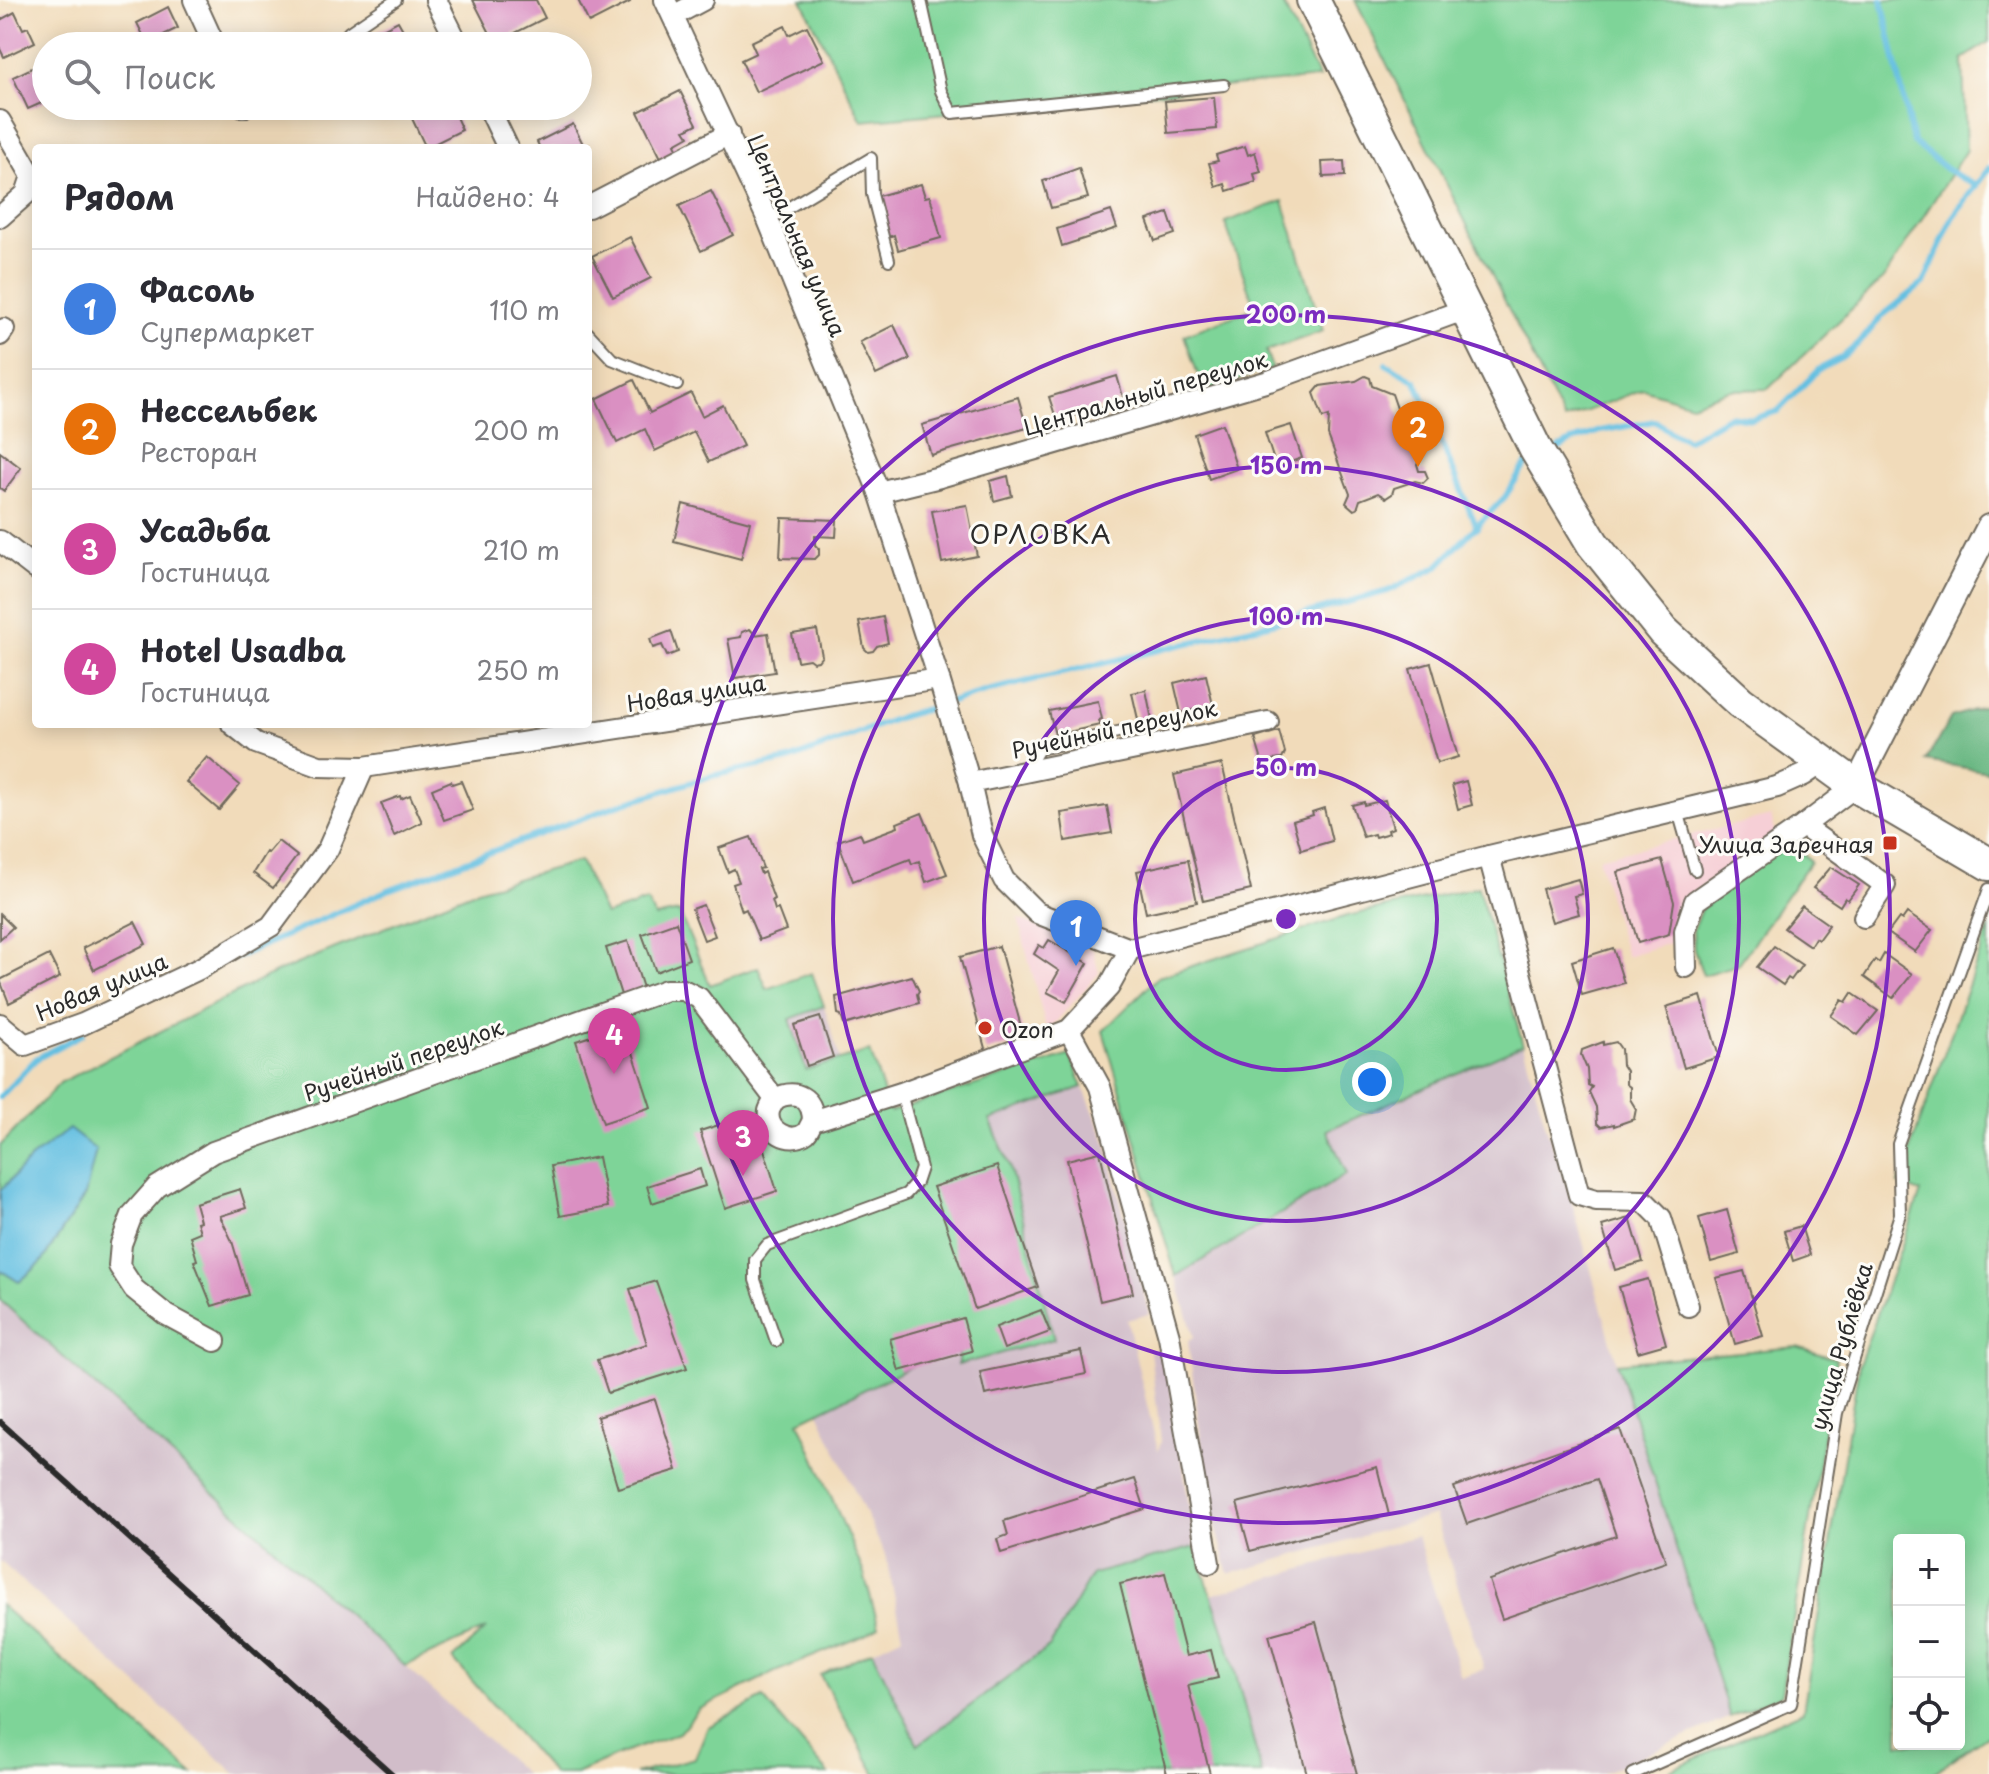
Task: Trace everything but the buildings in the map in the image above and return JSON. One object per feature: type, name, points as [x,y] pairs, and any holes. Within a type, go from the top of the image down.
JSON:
[{"type":"main road","points":[[1313,0],[1535,448],[1593,544],[1663,631],[1740,702],[1856,786],[1989,864]]},
{"type":"street","points":[[194,0],[209,32]]},
{"type":"street","points":[[436,0],[452,32]]},
{"type":"street","points":[[669,8],[703,0]]},
{"type":"street","name":"Центральная улица","points":[[669,8],[768,220],[879,492],[939,679],[982,835],[1004,880],[1037,913],[1130,949]]},
{"type":"street","points":[[495,120],[506,144]]},
{"type":"street","points":[[0,121],[32,176],[26,194],[0,217]]},
{"type":"street","points":[[592,205],[729,134]]},
{"type":"street","name":"Центральный переулок","points":[[879,492],[1269,381],[1466,309]]},
{"type":"street","points":[[1686,967],[1685,931],[1695,901],[1856,786],[1989,527]]},
{"type":"street","points":[[0,541],[32,566]]},
{"type":"street","name":"Новая улица","points":[[237,728],[256,743],[319,766],[364,767],[939,679]]},
{"type":"street","name":"Ручейный переулок","points":[[970,783],[1268,722]]},
{"type":"street","points":[[813,1121],[901,1093],[1069,1030],[1109,987],[1130,949],[1489,856],[1777,787],[1823,762]]},
{"type":"street","name":"Новая улица","points":[[0,1024],[25,1045],[83,1024],[199,969],[271,926],[328,849],[364,767]]},
{"type":"street","points":[[1803,826],[1885,885],[1864,917]]},
{"type":"street","points":[[1489,856],[1579,1195],[1596,1200],[1644,1201],[1653,1209],[1661,1218],[1688,1306]]},
{"type":"street","name":"Ручейный переулок","points":[[215,1341],[165,1314],[134,1289],[119,1266],[121,1244],[132,1215],[157,1187],[213,1152],[666,990],[683,990],[699,998],[775,1099]]},
{"type":"street","points":[[1069,1030],[1100,1087],[1169,1336],[1209,1563]]},
{"type":"street","points":[[785,1094],[797,1094],[807,1100],[813,1110],[813,1121],[806,1133],[793,1138],[780,1135],[770,1125],[769,1111],[775,1099],[785,1094]]},
{"type":"lane","points":[[349,32],[396,0]]},
{"type":"lane","points":[[921,0],[941,91],[952,113],[1224,85]]},
{"type":"lane","points":[[768,220],[871,158],[872,194],[889,260]]},
{"type":"lane","points":[[592,337],[612,359],[677,385]]},
{"type":"lane","points":[[1026,770],[1039,749],[1127,730]]},
{"type":"lane","points":[[1678,811],[1695,870]]},
{"type":"lane","name":"улица Рублёвка","points":[[1633,1774],[1791,1704],[1837,1413],[1900,1214],[1898,1144],[1989,889]]},
{"type":"lane","points":[[776,1341],[755,1280],[755,1260],[767,1245],[906,1194],[916,1183],[921,1168],[901,1093]]},
{"type":"shaded area","points":[[1771,816],[1776,835],[1685,898],[1677,941],[1626,956],[1598,858]]},
{"type":"shaded area","points":[[1018,918],[1093,950],[1099,973],[1047,1032]]},
{"type":"shaded area","points":[[824,1006],[840,1060],[806,1070],[790,1019]]},
{"type":"shaded area","points":[[1523,1045],[1547,1130],[1569,1192],[1617,1363],[1730,1717],[1601,1774],[1262,1774],[1228,1644],[1211,1595],[1417,1536],[1461,1677],[1484,1669],[1435,1515],[1229,1574],[1209,1500],[1188,1341],[1194,1337],[1176,1276],[1347,1175],[1326,1131]]},
{"type":"shaded area","points":[[1083,1087],[1105,1139],[1149,1314],[1127,1320],[1158,1451],[1161,1441],[1150,1351],[1163,1348],[1195,1547],[1092,1574],[1050,1646],[918,1746],[872,1651],[903,1636],[886,1557],[818,1412],[959,1344],[958,1364],[1054,1339],[1009,1164],[990,1120]]},
{"type":"shaded area","points":[[0,1300],[525,1774],[236,1774],[0,1561]]},
{"type":"green space","points":[[802,0],[1281,0],[1319,78],[862,121]]},
{"type":"green space","points":[[1355,0],[1989,0],[1989,42],[1963,59],[1966,150],[1884,278],[1768,389],[1729,390],[1691,404],[1643,389],[1564,420]]},
{"type":"green space","points":[[1283,201],[1323,331],[1266,351],[1272,368],[1204,392],[1184,335],[1255,308],[1225,222]]},
{"type":"green space","points":[[1989,705],[1989,772],[1926,761],[1951,717]]},
{"type":"green space","points":[[1792,839],[1810,862],[1738,965],[1703,975],[1694,950],[1693,930],[1701,909]]},
{"type":"green space","points":[[580,861],[605,915],[647,901],[655,917],[679,912],[710,985],[758,967],[767,989],[812,973],[824,1006],[790,1019],[806,1070],[870,1051],[890,1112],[1070,1055],[1083,1087],[990,1120],[1009,1164],[1054,1339],[958,1365],[958,1344],[799,1421],[863,1571],[879,1627],[699,1709],[679,1733],[576,1774],[553,1774],[453,1659],[486,1629],[405,1666],[0,1300],[0,1270],[19,1282],[41,1263],[85,1195],[31,1158],[0,1191],[0,1146],[61,1082],[275,973],[477,890]]},
{"type":"green space","points":[[1478,887],[1523,1045],[1327,1130],[1347,1174],[1176,1276],[1103,1031],[1158,977],[1347,916]]},
{"type":"green space","points":[[1989,927],[1989,1734],[1932,1774],[1661,1774],[1803,1711],[1859,1365],[1921,1192],[1898,1184]]},
{"type":"green space","points":[[1797,1347],[1836,1359],[1781,1695],[1730,1717],[1617,1363]]},
{"type":"green space","points":[[1195,1547],[1228,1644],[1262,1774],[876,1774],[820,1675],[872,1651],[918,1745],[1050,1646],[1092,1574]]},
{"type":"green space","points":[[0,1605],[193,1774],[0,1774]]},
{"type":"green space","points":[[763,1698],[829,1774],[635,1774],[695,1758],[708,1727]]},
{"type":"water","points":[[69,1129],[96,1150],[85,1195],[41,1263],[19,1282],[0,1270],[0,1191],[31,1158]]},
{"type":"waterway","points":[[1882,0],[1913,142],[1946,169],[1976,186]]},
{"type":"waterway","points":[[1551,453],[1600,431],[1655,421],[1688,440],[1729,416],[1752,419],[1778,411],[1818,370],[1843,357],[1882,316],[1924,283],[1952,218],[1989,168]]},
{"type":"waterway","points":[[1386,364],[1416,381],[1477,528]]},
{"type":"waterway","points":[[235,958],[388,890],[615,806],[711,776],[789,760],[900,717],[991,690],[1264,625],[1388,591],[1437,567],[1505,497],[1530,462]]},
{"type":"waterway","points":[[0,1097],[36,1059],[82,1034]]},
{"type":"railway","points":[[0,1422],[392,1774]]},
{"type":"place","name":"Нессельбек","points":[[1418,467]]},
{"type":"place","name":"Улица Заречная","points":[[1890,843]]},
{"type":"place","name":"Фасоль","points":[[1076,966]]},
{"type":"place","name":"Ozon","points":[[985,1028]]},
{"type":"place","name":"Hotel Usadba","points":[[614,1074]]},
{"type":"place","name":"Усадьба","points":[[743,1176]]},
{"type":"district","name":"ОРЛОВКА","points":[[1041,533]]}]
